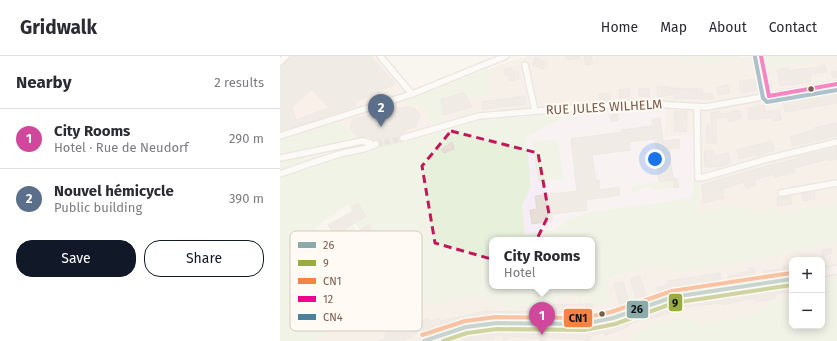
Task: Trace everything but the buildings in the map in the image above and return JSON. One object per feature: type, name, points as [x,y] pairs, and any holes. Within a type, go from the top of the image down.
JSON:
[{"type":"main road","points":[[825,272],[837,269]]},
{"type":"main road","points":[[424,341],[466,327],[491,324],[584,324],[613,318],[673,298],[789,279]]},
{"type":"street","points":[[280,62],[286,56]]},
{"type":"street","points":[[380,56],[412,94]]},
{"type":"street","points":[[280,136],[412,94],[506,56]]},
{"type":"street","points":[[761,56],[770,96]]},
{"type":"street","name":"RUE JULES WILHELM","points":[[525,65],[535,111]]},
{"type":"street","name":"RUE JULES WILHELM","points":[[403,138],[471,118],[634,103],[697,107],[837,84]]},
{"type":"street","points":[[697,107],[698,178],[712,176],[767,159],[837,142]]},
{"type":"street","points":[[280,158],[362,141],[374,145],[366,149],[346,152],[315,161],[280,174]]},
{"type":"street","points":[[781,193],[837,183]]},
{"type":"highlighted area","points":[[451,131],[538,153],[549,214],[523,268],[435,243],[422,166]]},
{"type":"shaded area","points":[[280,56],[380,56],[415,97],[406,101],[421,104],[426,109],[426,118],[435,124],[438,131],[379,147],[368,136],[357,138],[343,124],[339,123],[280,140]]},
{"type":"shaded area","points":[[528,56],[675,56],[686,60],[766,56],[769,66],[812,63],[811,56],[837,56],[837,204],[778,215],[732,212],[729,204],[701,214],[698,204],[700,184],[693,182],[693,135],[665,137],[666,107],[660,110],[655,110],[655,106],[536,114],[478,121],[438,131],[435,124],[444,121],[441,99],[464,93],[489,92],[487,69]]},
{"type":"shaded area","points":[[655,106],[655,110],[659,110],[659,107],[666,107],[665,137],[693,135],[694,177],[692,198],[590,212],[567,220],[558,228],[525,235],[522,206],[531,186],[526,137],[565,116],[602,108]]},
{"type":"shaded area","points":[[837,241],[837,278],[825,284],[825,257],[789,257],[789,299],[769,304],[761,313],[703,324],[687,318],[649,325],[630,341],[316,341],[315,338],[336,331],[422,331],[422,306],[484,295],[486,300],[502,299],[502,305],[548,306],[568,294],[575,294],[577,304],[611,300],[605,281],[650,265],[679,272],[759,259]]},
{"type":"green space","points":[[675,56],[740,56],[716,63],[708,63],[691,61]]},
{"type":"green space","points":[[766,56],[811,56],[812,63],[768,66]]},
{"type":"green space","points":[[487,69],[489,93],[470,99],[464,93],[442,99],[444,121],[435,124],[426,118],[426,109],[421,104],[408,107],[406,101]]},
{"type":"green space","points":[[594,109],[565,116],[526,137],[531,186],[522,206],[525,235],[558,228],[567,220],[590,212],[692,198],[693,182],[700,184],[698,204],[701,214],[730,204],[732,211],[750,206],[753,214],[776,207],[778,215],[837,204],[837,241],[759,259],[679,272],[650,265],[605,280],[611,300],[608,302],[577,304],[575,294],[568,294],[548,306],[502,305],[502,299],[486,300],[484,295],[422,306],[422,231],[372,231],[369,225],[360,230],[355,223],[366,216],[358,203],[351,207],[348,204],[316,227],[319,231],[290,231],[290,331],[336,331],[315,338],[316,341],[280,341],[280,140],[339,123],[343,124],[357,138],[368,136],[371,139],[366,138],[358,140],[368,152],[379,147],[478,121]]},
{"type":"green space","points":[[558,139],[563,179],[538,182],[533,142]]},
{"type":"green space","points":[[673,180],[674,188],[655,190],[653,187],[642,188],[634,193],[631,191],[633,186]]},
{"type":"green space","points":[[353,225],[357,231],[344,231]]},
{"type":"green space","points":[[837,278],[837,341],[630,341],[649,325],[687,318],[703,324],[761,313],[769,304],[789,299],[789,329],[825,329],[825,284]]},
{"type":"tunnel","points":[[376,144],[403,138]]},
{"type":"transit line","name":"12","points":[[761,56],[769,96]]},
{"type":"transit line","name":"CN4","points":[[755,57],[763,98],[767,102],[837,90]]},
{"type":"transit line","name":"12","points":[[769,96],[837,84]]},
{"type":"transit line","name":"CN1","points":[[422,335],[465,321],[496,317],[583,318],[611,312],[672,291],[789,273]]},
{"type":"transit line","name":"26","points":[[424,341],[466,327],[497,323],[584,324],[613,318],[673,297],[789,279]]},
{"type":"transit line","name":"9","points":[[443,341],[467,333],[497,329],[585,330],[615,324],[674,303],[789,285]]},
{"type":"place","name":"Nouvel hémicycle","points":[[381,127]]},
{"type":"place","name":"City Rooms","points":[[542,335]]}]
